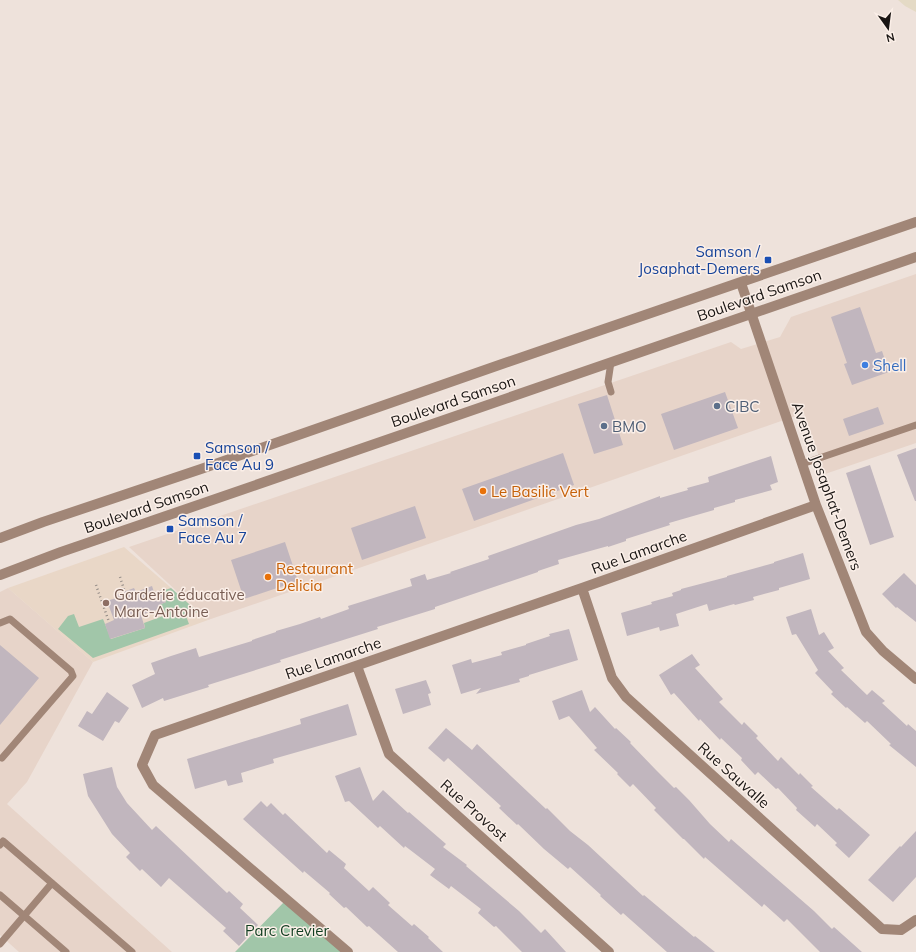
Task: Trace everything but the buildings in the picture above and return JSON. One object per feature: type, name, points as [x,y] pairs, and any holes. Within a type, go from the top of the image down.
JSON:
[{"type":"street","name":"Boulevard Samson","points":[[0,538],[43,522],[195,472],[517,359],[916,222]]},
{"type":"street","name":"Boulevard Samson","points":[[0,575],[93,541],[916,257]]},
{"type":"street","name":"Avenue Josaphat-Demers","points":[[741,283],[816,505],[866,632],[883,651],[916,679]]},
{"type":"street","name":"Rue Lamarche","points":[[348,952],[153,785],[142,765],[155,735],[582,588],[816,505]]},
{"type":"street","name":"Rue Sauvalle","points":[[582,588],[612,678],[626,697],[882,930],[901,930],[916,920]]},
{"type":"street","name":"Rue Provost","points":[[357,666],[388,754],[609,952]]},
{"type":"lane","points":[[611,362],[608,382],[611,392]]},
{"type":"lane","points":[[802,464],[916,425]]},
{"type":"lane","points":[[0,621],[10,619],[71,671],[73,676],[2,758]]},
{"type":"lane","points":[[0,845],[3,841],[132,952]]},
{"type":"lane","points":[[0,944],[52,883]]},
{"type":"lane","points":[[0,895],[66,952]]},
{"type":"path","points":[[120,577],[124,589]]},
{"type":"path","points":[[96,585],[109,622]]},
{"type":"shaded area","points":[[898,0],[916,0],[916,12],[905,6]]},
{"type":"shaded area","points":[[916,274],[916,443],[825,474],[804,413],[208,620],[129,547],[731,342],[741,349],[780,337],[791,317]]},
{"type":"shaded area","name":"Garderie éducative Marc-Antoine","points":[[124,547],[208,620],[93,662],[8,588]]},
{"type":"shaded area","points":[[8,588],[93,662],[27,782],[7,804],[172,952],[19,952],[0,935],[0,592]]},
{"type":"green space","points":[[171,588],[198,612],[186,616],[189,624],[93,658],[58,629],[68,616],[74,614],[79,627],[103,619],[111,639],[145,628],[144,623],[163,616],[159,605],[166,602],[162,591]]},
{"type":"green space","name":"Parc Crevier","points":[[286,900],[347,952],[235,952]]},
{"type":"place","name":"Samson / Josaphat-Demers","points":[[768,260]]},
{"type":"place","name":"Shell","points":[[865,365]]},
{"type":"place","name":"CIBC","points":[[717,406]]},
{"type":"place","name":"BMO","points":[[604,426]]},
{"type":"place","name":"Samson / Face Au 9","points":[[197,456]]},
{"type":"place","name":"Le Basilic Vert","points":[[483,491]]},
{"type":"place","name":"Samson / Face Au 7","points":[[170,529]]},
{"type":"place","name":"Restaurant Delicia","points":[[268,577]]},
{"type":"place","name":"Garderie éducative Marc-Antoine","points":[[106,603]]}]
